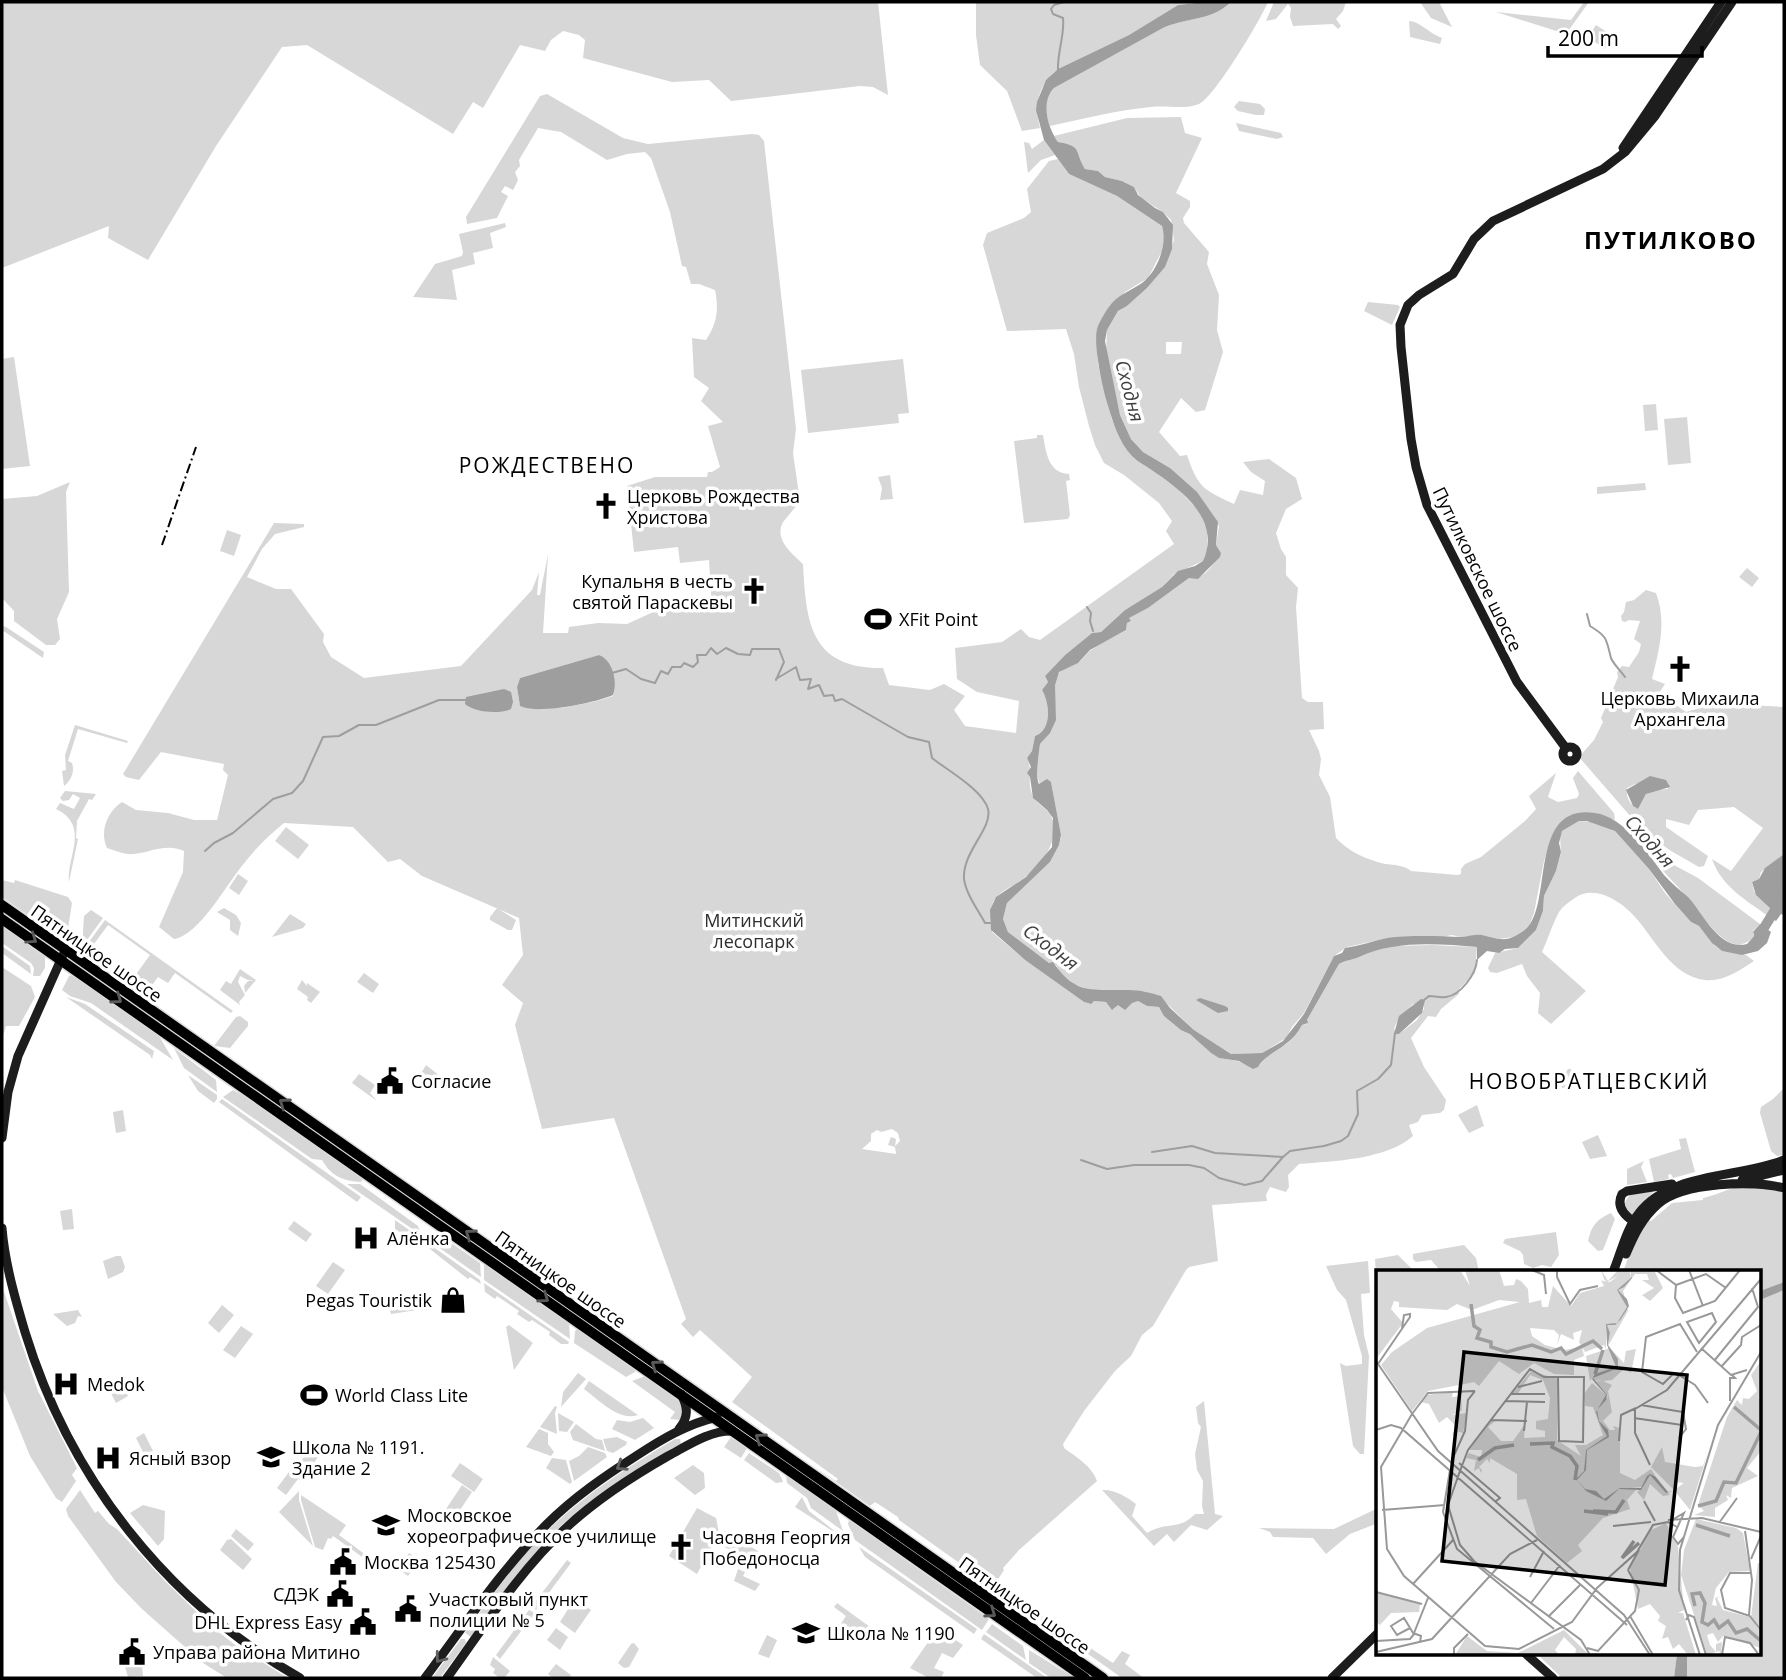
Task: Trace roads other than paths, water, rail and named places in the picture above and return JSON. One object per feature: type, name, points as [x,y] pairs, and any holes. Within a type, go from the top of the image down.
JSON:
[{"type":"main road","name":"Путилковское шоссе","points":[[1609,165],[1721,2]]},
{"type":"main road","name":"Путилковское шоссе","points":[[1565,747],[1517,682],[1427,505],[1411,439],[1401,324],[1408,305],[1453,274],[1474,239],[1493,221],[1609,165],[1625,152],[1642,133],[1732,2]]},
{"type":"main road","name":"Пятницкое шоссе","points":[[2,905],[65,954],[713,1417],[1085,1678]]},
{"type":"main road","name":"Пятницкое шоссе","points":[[2,919],[65,954],[1102,1678]]},
{"type":"main road","points":[[2,1138],[8,1092],[18,1056],[65,954]]},
{"type":"main road","points":[[1614,1270],[1633,1222],[1652,1199],[1685,1184],[1768,1167],[1784,1161]]},
{"type":"main road","points":[[1621,1270],[1634,1235],[1657,1204],[1674,1195],[1784,1170]]},
{"type":"main road","points":[[1720,1185],[1761,1183],[1783,1188]]},
{"type":"main road","points":[[1633,1222],[1625,1216],[1621,1208],[1622,1194],[1652,1187],[1685,1184]]},
{"type":"main road","points":[[1633,1222],[1644,1218]]},
{"type":"main road","points":[[2,1228],[12,1288],[38,1369],[70,1443],[98,1490],[130,1534],[191,1599],[235,1637],[300,1678]]},
{"type":"main road","points":[[678,1430],[688,1411],[681,1394]]},
{"type":"main road","points":[[694,1442],[713,1417],[712,1404]]},
{"type":"main road","points":[[425,1678],[519,1555],[549,1522],[612,1471],[678,1430],[713,1417],[729,1416]]},
{"type":"main road","points":[[447,1678],[531,1564],[565,1528],[630,1479],[694,1442],[720,1432],[733,1431]]},
{"type":"main road","points":[[1332,1678],[1376,1635]]},
{"type":"main road","points":[[1528,1656],[1553,1678]]},
{"type":"waterway","points":[[1058,71],[1063,18],[1053,14],[1051,9],[1064,2]]},
{"type":"waterway","points":[[1087,607],[1091,613],[1093,631]]},
{"type":"waterway","points":[[1587,614],[1590,626],[1605,639],[1612,661],[1625,677]]},
{"type":"waterway","points":[[612,673],[626,669],[641,679],[655,683],[661,671],[668,674],[672,667],[681,667],[684,663],[693,667],[698,662],[697,655],[706,655],[711,648],[717,654],[726,648],[738,654],[750,655],[752,649],[779,649],[784,662],[776,680]]},
{"type":"waterway","points":[[776,679],[796,667],[800,680],[811,679],[808,689],[819,685],[824,696],[833,695],[835,701],[842,699],[908,737],[929,742],[932,758],[979,795],[985,802],[988,816],[968,859],[964,879],[985,923],[990,923]]},
{"type":"waterway","points":[[205,851],[233,833],[273,799],[292,793],[303,781],[323,737],[339,736],[359,725],[376,725],[439,700],[466,700]]},
{"type":"waterway","name":"Сходня","points":[[1759,936],[1784,895]]},
{"type":"waterway","points":[[1424,1000],[1429,996],[1446,997],[1457,992],[1471,977],[1477,960]]},
{"type":"waterway","points":[[1152,1152],[1192,1146],[1215,1153],[1283,1157],[1290,1151],[1341,1141],[1348,1136],[1358,1114],[1357,1091],[1378,1079],[1391,1065],[1395,1033]]},
{"type":"waterway","points":[[1081,1160],[1107,1169],[1134,1165],[1189,1165],[1204,1168],[1219,1178],[1245,1185],[1262,1181],[1283,1157]]},
{"type":"railway","points":[[162,545],[196,447]]},
{"type":"place","name":"Церковь Рождества Христова","points":[[606,506]]},
{"type":"place","name":"Купальня в честь святой Параскевы","points":[[754,591]]},
{"type":"place","name":"XFit Point","points":[[878,619]]},
{"type":"place","name":"Церковь Михаила Архангела","points":[[1680,669]]},
{"type":"place","name":"Согласие","points":[[390,1081]]},
{"type":"place","name":"Алёнка","points":[[366,1238]]},
{"type":"place","name":"Pegas Touristik","points":[[453,1300]]},
{"type":"place","name":"Medok","points":[[66,1384]]},
{"type":"place","name":"World Class Lite","points":[[314,1395]]},
{"type":"place","name":"Школа № 1191. Здание 2","points":[[271,1457]]},
{"type":"place","name":"Ясный взор","points":[[108,1458]]},
{"type":"place","name":"Московское хореографическое училище","points":[[386,1525]]},
{"type":"place","name":"Часовня Георгия Победоносца","points":[[681,1547]]},
{"type":"place","name":"Москва 125430","points":[[343,1562]]},
{"type":"place","name":"СДЭК","points":[[340,1594]]},
{"type":"place","name":"Участковый пункт полиции № 5","points":[[408,1609]]},
{"type":"place","name":"DHL Express Easy","points":[[363,1622]]},
{"type":"place","name":"Школа № 1190","points":[[806,1633]]},
{"type":"place","name":"Управа района Митино","points":[[132,1652]]},
{"type":"district","name":"ПУТИЛКОВО","points":[[1671,239]]},
{"type":"district","name":"РОЖДЕСТВЕНО","points":[[547,465]]},
{"type":"district","name":"НОВОБРАТЦЕВСКИЙ","points":[[1589,1081]]},
{"type":"park label","name":"Митинский лесопарк","points":[[754,930]]}]
